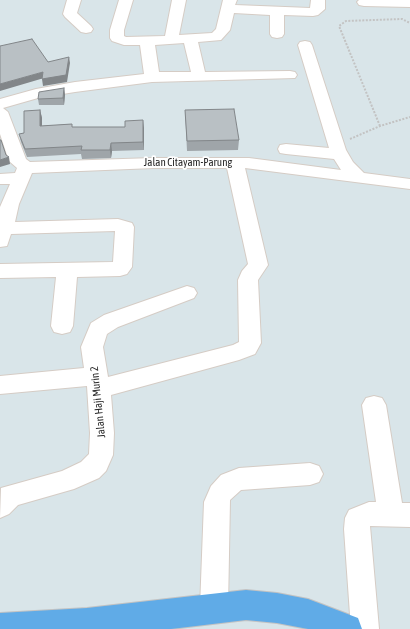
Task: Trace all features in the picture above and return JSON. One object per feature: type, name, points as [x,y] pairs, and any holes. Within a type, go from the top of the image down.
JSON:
[{"type":"main road","points":[[17,628],[151,617],[214,608],[246,606],[277,608],[308,614],[348,629]]},
{"type":"street","points":[[74,0],[70,14],[86,28]]},
{"type":"street","points":[[126,0],[117,30],[117,38],[124,41],[211,38],[220,34],[223,30],[229,4],[277,11],[313,12],[318,9],[318,0]]},
{"type":"street","points":[[171,39],[179,0]]},
{"type":"street","points":[[364,2],[410,3]]},
{"type":"street","points":[[277,11],[277,34]]},
{"type":"street","points":[[190,38],[199,76]]},
{"type":"street","points":[[147,41],[152,77]]},
{"type":"street","points":[[305,45],[338,149],[346,165],[358,177]]},
{"type":"street","points":[[0,104],[36,94],[74,87],[152,77],[290,75]]},
{"type":"street","points":[[0,112],[23,172],[2,235],[118,225],[125,227],[122,267],[120,269],[0,271]]},
{"type":"street","points":[[286,149],[338,149]]},
{"type":"street","name":"Jalan Citayam-Parung","points":[[0,179],[43,168],[154,162],[249,163],[410,184]]},
{"type":"street","points":[[0,385],[98,382],[239,352],[247,348],[250,343],[248,280],[249,276],[258,265],[235,163]]},
{"type":"street","points":[[62,326],[67,271]]},
{"type":"street","name":"Jalan Haji Murin 2","points":[[0,506],[10,496],[54,484],[84,473],[90,470],[100,459],[102,433],[98,382],[92,347],[99,329],[111,321],[187,293]]},
{"type":"street","points":[[365,629],[357,530],[358,518],[369,514],[401,515],[374,405]]},
{"type":"street","points":[[214,608],[217,502],[220,494],[230,483],[239,479],[310,474]]},
{"type":"path","points":[[380,126],[339,26],[340,24],[346,22],[402,19],[410,23]]},
{"type":"path","points":[[338,149],[380,126],[410,117]]},
{"type":"building","points":[[32,39],[48,62],[69,57],[66,75],[42,79],[43,72],[0,84],[0,46]]},
{"type":"building","points":[[64,88],[63,98],[38,99],[39,92]]},
{"type":"building","points":[[234,109],[239,140],[187,141],[185,110]]},
{"type":"building","points":[[40,110],[40,126],[72,124],[72,127],[125,127],[125,121],[143,120],[143,142],[111,143],[110,150],[81,150],[82,146],[25,149],[19,134],[24,133],[24,111]]},
{"type":"building","points":[[0,140],[6,155],[9,157],[0,160]]}]
